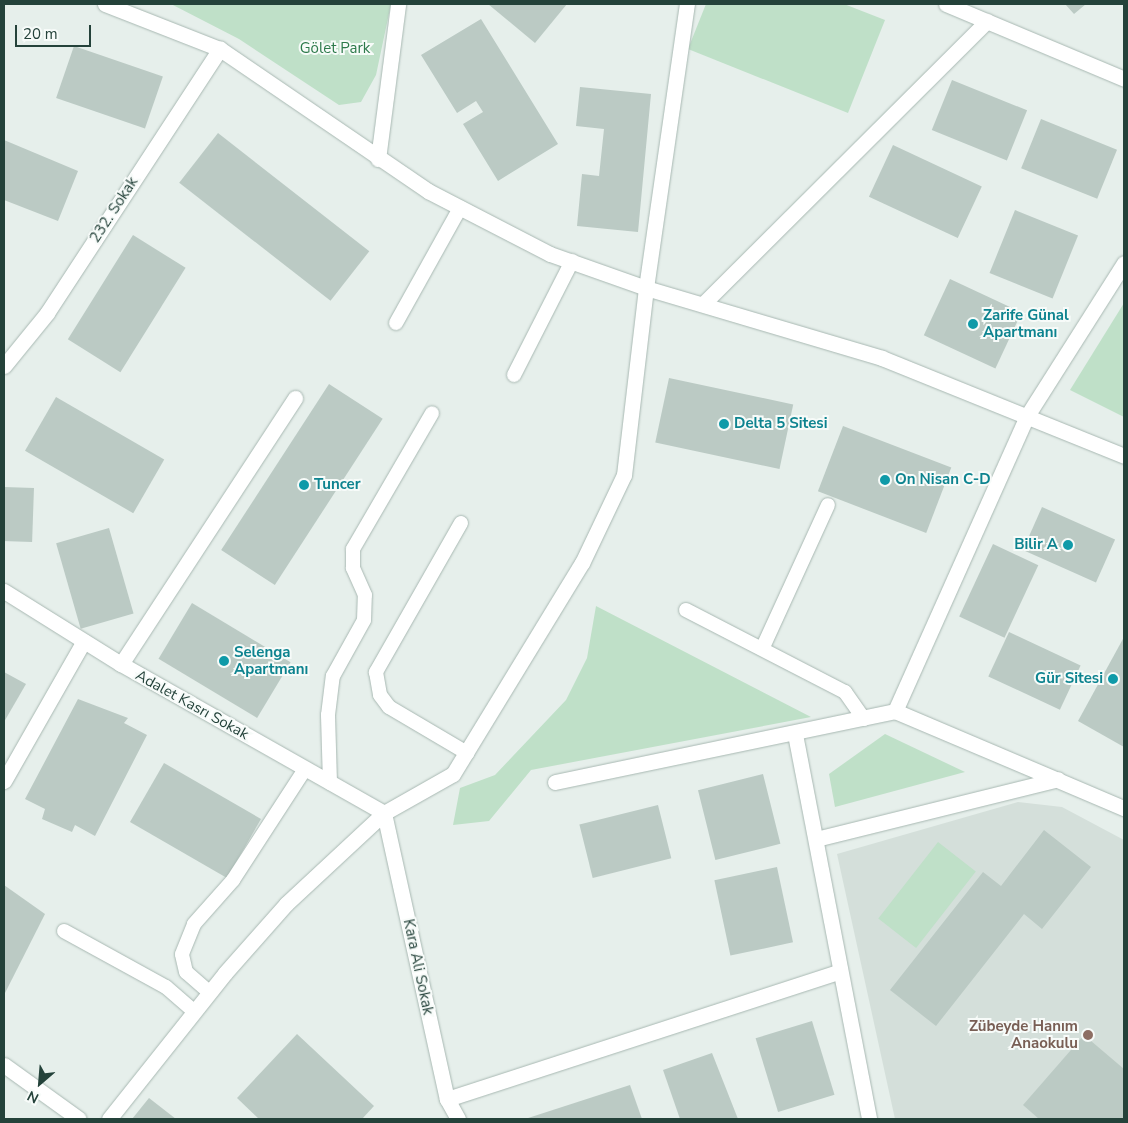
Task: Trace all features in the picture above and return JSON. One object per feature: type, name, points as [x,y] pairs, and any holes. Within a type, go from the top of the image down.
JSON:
[{"type":"street","points":[[105,4],[220,49],[378,159],[460,208],[572,261],[646,288],[705,302],[882,358],[1124,456]]},
{"type":"street","points":[[378,159],[398,4]]},
{"type":"street","points":[[109,1119],[209,992],[286,904],[384,813],[453,774],[582,563],[624,475],[646,288],[687,4]]},
{"type":"street","points":[[946,4],[1124,79]]},
{"type":"street","points":[[705,302],[987,21]]},
{"type":"street","name":"232. Sokak","points":[[4,366],[47,313],[220,49]]},
{"type":"street","points":[[895,712],[1027,416],[1124,263]]},
{"type":"street","points":[[120,664],[295,398]]},
{"type":"street","name":"Adalet Kasrı Sokak","points":[[4,591],[120,664],[384,813]]},
{"type":"street","points":[[4,781],[84,641]]},
{"type":"street","points":[[555,782],[895,712],[1124,808]]},
{"type":"street","points":[[794,734],[816,839],[839,972],[869,1119]]},
{"type":"street","points":[[816,839],[1058,779]]},
{"type":"street","name":"Kara Ali Sokak","points":[[384,813],[447,1100],[458,1119]]},
{"type":"street","points":[[447,1100],[839,972]]},
{"type":"street","points":[[4,1065],[79,1119]]},
{"type":"lane","points":[[396,322],[460,208]]},
{"type":"lane","points":[[514,375],[572,261]]},
{"type":"lane","points":[[330,783],[328,715],[332,676],[364,620],[365,595],[352,568],[353,549],[432,413]]},
{"type":"lane","points":[[764,647],[828,505]]},
{"type":"lane","points":[[461,523],[376,672],[380,695],[389,707],[467,753]]},
{"type":"lane","points":[[686,610],[764,647],[844,692],[864,719]]},
{"type":"lane","points":[[209,992],[186,972],[182,954],[194,924],[233,880],[305,769]]},
{"type":"lane","points":[[64,931],[166,987],[194,1011]]},
{"type":"shaded area","points":[[1018,802],[1062,807],[1124,840],[1124,1119],[895,1119],[837,854]]},
{"type":"green space","name":"Gölet Park","points":[[171,4],[391,4],[376,75],[361,102],[339,105],[239,39]]},
{"type":"green space","points":[[706,4],[844,4],[885,20],[848,113],[688,49]]},
{"type":"green space","points":[[1124,303],[1124,417],[1070,390]]},
{"type":"green space","points":[[596,606],[811,717],[531,770],[489,821],[453,825],[460,788],[495,775],[566,700],[587,658]]},
{"type":"green space","points":[[885,734],[965,772],[835,807],[829,774]]},
{"type":"green space","points":[[938,842],[976,872],[916,948],[878,918]]},
{"type":"building","points":[[488,4],[567,4],[535,43]]},
{"type":"building","points":[[1065,4],[1086,4],[1074,14]]},
{"type":"building","points":[[481,19],[558,144],[498,181],[463,124],[483,112],[476,101],[457,113],[421,55]]},
{"type":"building","points":[[74,46],[163,77],[145,129],[56,98]]},
{"type":"building","points":[[952,80],[1027,110],[1007,160],[932,130]]},
{"type":"building","points":[[580,87],[651,94],[638,232],[577,226],[582,174],[599,176],[604,129],[576,126]]},
{"type":"building","points":[[1041,119],[1117,150],[1097,199],[1021,168]]},
{"type":"building","points":[[218,133],[369,251],[331,301],[179,183]]},
{"type":"building","points":[[4,140],[78,171],[58,221],[4,200]]},
{"type":"building","points":[[893,145],[982,186],[958,238],[869,197]]},
{"type":"building","points":[[1015,210],[1078,235],[1053,299],[990,273]]},
{"type":"building","points":[[133,235],[186,268],[120,372],[68,339]]},
{"type":"building","name":"Zarife Günal Apartmanı","points":[[950,279],[1022,312],[995,369],[924,335]]},
{"type":"building","name":"Delta 5 Sitesi","points":[[669,378],[793,404],[780,469],[655,443]]},
{"type":"building","name":"Tuncer","points":[[329,384],[383,419],[275,585],[221,550]]},
{"type":"building","points":[[56,397],[164,460],[133,513],[25,451]]},
{"type":"building","name":"On Nisan C-D","points":[[843,426],[951,468],[926,533],[818,491]]},
{"type":"building","points":[[4,487],[34,488],[32,542],[4,541]]},
{"type":"building","name":"Bilir A","points":[[1042,507],[1115,540],[1096,582],[1023,550]]},
{"type":"building","points":[[109,528],[134,614],[81,629],[56,543]]},
{"type":"building","points":[[993,544],[1038,565],[1005,638],[959,617]]},
{"type":"building","name":"Selenga Apartmanı","points":[[192,603],[291,662],[257,718],[159,659]]},
{"type":"building","points":[[1009,632],[1081,665],[1060,710],[988,676]]},
{"type":"building","name":"Gür Sitesi","points":[[1124,637],[1124,747],[1078,721]]},
{"type":"building","points":[[4,672],[26,684],[4,722]]},
{"type":"building","points":[[78,699],[128,718],[124,723],[147,735],[95,836],[75,825],[72,832],[42,819],[45,809],[25,799]]},
{"type":"building","points":[[164,763],[261,819],[227,878],[130,822]]},
{"type":"building","points":[[763,774],[780,844],[715,860],[698,790]]},
{"type":"building","points":[[658,805],[671,858],[593,878],[579,825]]},
{"type":"building","points":[[1044,830],[1091,867],[1042,929],[1024,914],[936,1026],[890,990],[983,872],[1001,886]]},
{"type":"building","points":[[777,867],[793,942],[730,956],[714,880]]},
{"type":"building","points":[[4,885],[45,914],[4,995]]},
{"type":"building","points":[[812,1021],[835,1095],[778,1112],[756,1038]]},
{"type":"building","points":[[297,1034],[374,1106],[362,1119],[259,1119],[237,1098]]},
{"type":"building","points":[[1084,1035],[1124,1069],[1124,1119],[1039,1119],[1023,1105]]},
{"type":"building","points":[[712,1053],[738,1119],[680,1119],[663,1070]]},
{"type":"building","points":[[630,1085],[642,1119],[525,1119]]},
{"type":"building","points":[[149,1098],[176,1119],[132,1119]]},
{"type":"place","name":"Zarife Günal Apartmanı","points":[[973,324]]},
{"type":"place","name":"Delta 5 Sitesi","points":[[724,424]]},
{"type":"place","name":"On Nisan C-D","points":[[885,480]]},
{"type":"place","name":"Tuncer","points":[[304,485]]},
{"type":"place","name":"Bilir A","points":[[1068,545]]},
{"type":"place","name":"Selenga Apartmanı","points":[[224,661]]},
{"type":"place","name":"Gür Sitesi","points":[[1113,679]]},
{"type":"place","name":"Zübeyde Hanım Anaokulu","points":[[1088,1035]]}]
